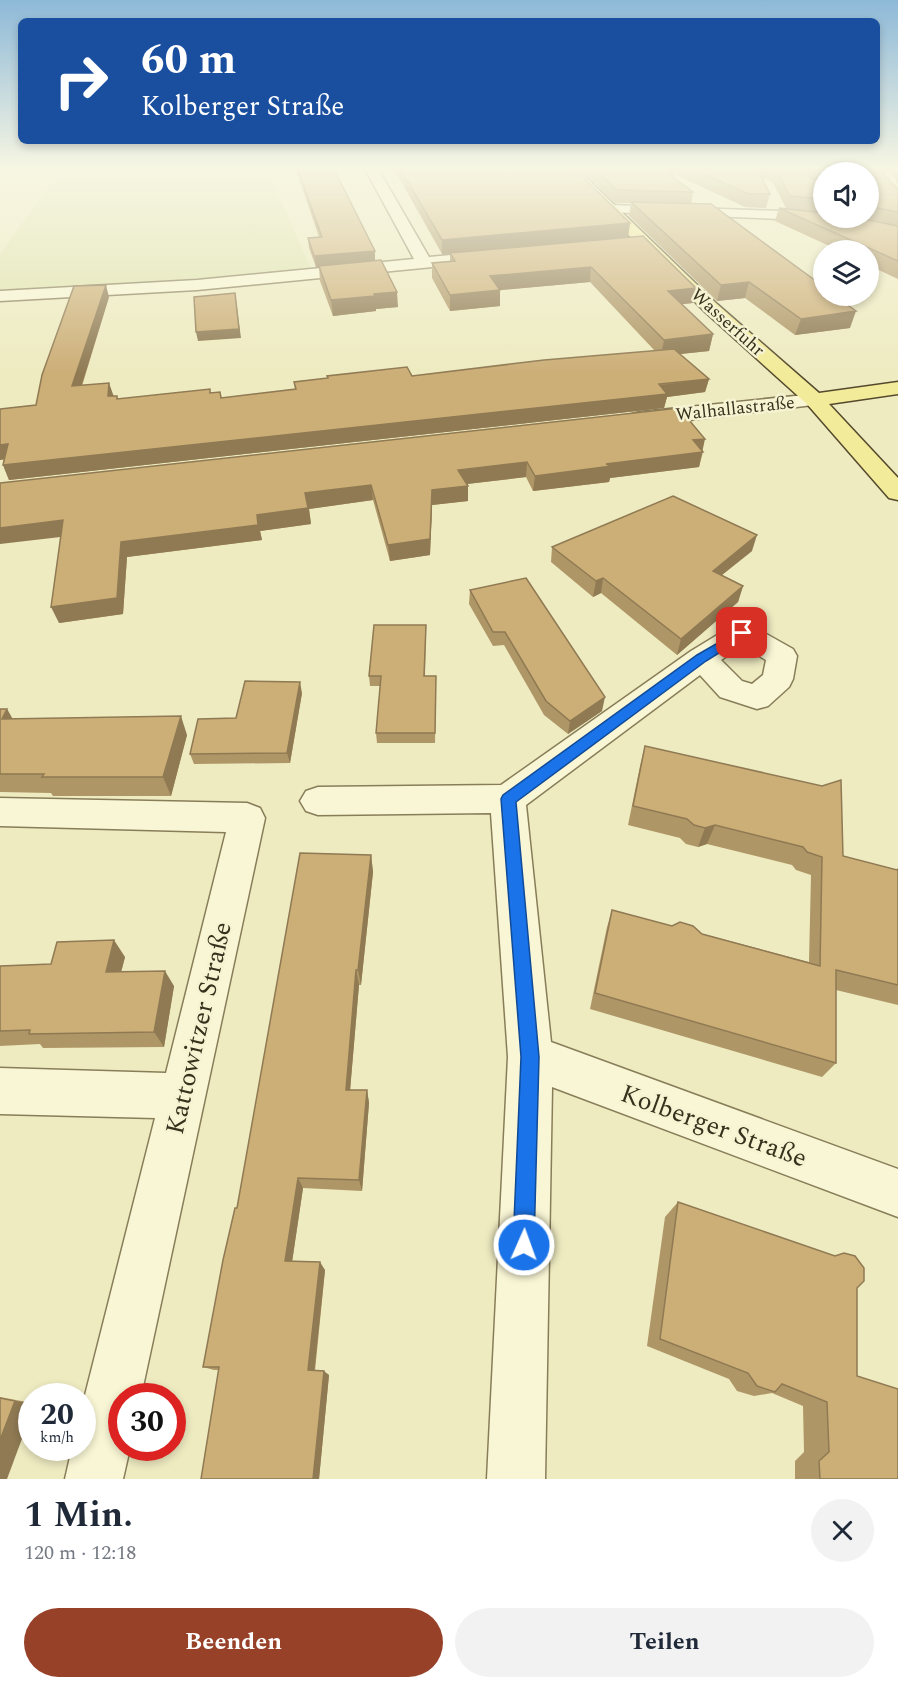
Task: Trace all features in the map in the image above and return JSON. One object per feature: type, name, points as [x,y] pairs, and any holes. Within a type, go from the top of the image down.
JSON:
[{"type":"main road","name":"Wasserfuhr","points":[[636,236],[814,400],[898,493]]},
{"type":"main road","name":"Walhallastraße","points":[[814,400],[898,388]]},
{"type":"street","points":[[409,236],[424,263]]},
{"type":"street","points":[[620,245],[643,243]]},
{"type":"street","points":[[0,296],[197,285],[516,254]]},
{"type":"street","name":"Walhallastraße","points":[[623,421],[814,400]]},
{"type":"street","points":[[318,801],[508,799],[702,658]]},
{"type":"street","points":[[508,799],[530,1057],[516,1479]]},
{"type":"street","name":"Kattowitzer Straße","points":[[0,812],[247,818],[94,1479]]},
{"type":"street","name":"Kolberger Straße","points":[[530,1057],[898,1193]]},
{"type":"street","points":[[0,1090],[183,1096]]},
{"type":"green space","points":[[13,236],[297,236],[311,268],[174,281],[0,290],[0,254]]},
{"type":"building","points":[[368,236],[375,251],[314,256],[308,238]]},
{"type":"building","points":[[440,236],[486,236],[442,240]]},
{"type":"building","points":[[643,236],[696,288],[668,291],[713,334],[664,340],[591,267],[490,276],[500,290],[450,295],[432,263],[455,261],[450,253]]},
{"type":"building","points":[[668,236],[755,236],[813,279],[813,306],[849,306],[856,311],[801,319],[749,282],[721,285]]},
{"type":"building","points":[[842,236],[898,236],[898,261],[879,253],[879,240],[851,240]]},
{"type":"building","points":[[381,260],[397,292],[331,300],[319,266]]},
{"type":"building","points":[[106,285],[72,386],[109,383],[108,396],[117,396],[117,399],[210,389],[210,393],[220,392],[221,398],[296,389],[294,382],[328,378],[327,376],[407,367],[412,376],[544,360],[674,349],[709,379],[659,384],[667,394],[3,465],[8,444],[0,445],[0,409],[36,405],[42,375],[74,286]]},
{"type":"building","points":[[235,293],[239,329],[196,332],[194,297]]},
{"type":"building","points":[[679,408],[705,439],[693,440],[703,452],[606,464],[612,466],[535,476],[527,462],[458,470],[468,486],[432,490],[430,539],[388,545],[371,485],[305,493],[308,508],[257,515],[258,525],[121,542],[117,598],[51,607],[63,520],[0,528],[0,483]]},
{"type":"building","points":[[673,496],[757,535],[713,571],[743,586],[681,639],[603,578],[596,581],[552,547]]},
{"type":"building","points":[[526,578],[605,697],[570,721],[546,701],[505,632],[493,632],[470,590]]},
{"type":"building","points":[[374,625],[426,625],[424,676],[436,676],[435,733],[376,733],[381,676],[369,676]]},
{"type":"building","points":[[245,681],[300,682],[287,753],[190,754],[198,719],[236,718]]},
{"type":"building","points":[[0,709],[7,709],[2,719],[181,716],[163,777],[42,777],[44,774],[0,774]]},
{"type":"building","points":[[645,746],[822,786],[841,780],[843,856],[898,869],[898,985],[836,970],[836,1063],[595,993],[612,910],[672,926],[680,922],[693,926],[702,934],[820,966],[822,857],[807,852],[803,847],[715,825],[705,828],[694,825],[687,819],[633,806]]},
{"type":"building","points":[[300,853],[371,855],[358,970],[356,970],[346,1090],[367,1090],[359,1180],[298,1178],[285,1261],[320,1262],[308,1370],[324,1371],[313,1479],[201,1479],[219,1367],[203,1367],[223,1260],[235,1208],[237,1208]]},
{"type":"building","points":[[114,940],[106,972],[165,971],[154,1032],[29,1034],[30,1030],[0,1031],[0,966],[51,964],[57,942]]},
{"type":"building","points":[[678,1202],[835,1256],[844,1253],[855,1256],[864,1268],[864,1281],[857,1288],[857,1376],[898,1389],[898,1479],[820,1479],[819,1461],[829,1452],[827,1402],[782,1384],[775,1392],[757,1386],[748,1373],[660,1339]]},
{"type":"building","points":[[0,1398],[15,1401],[0,1440]]},
{"type":"route","points":[[524,1245],[530,1057],[508,799],[702,658],[742,633]]}]
